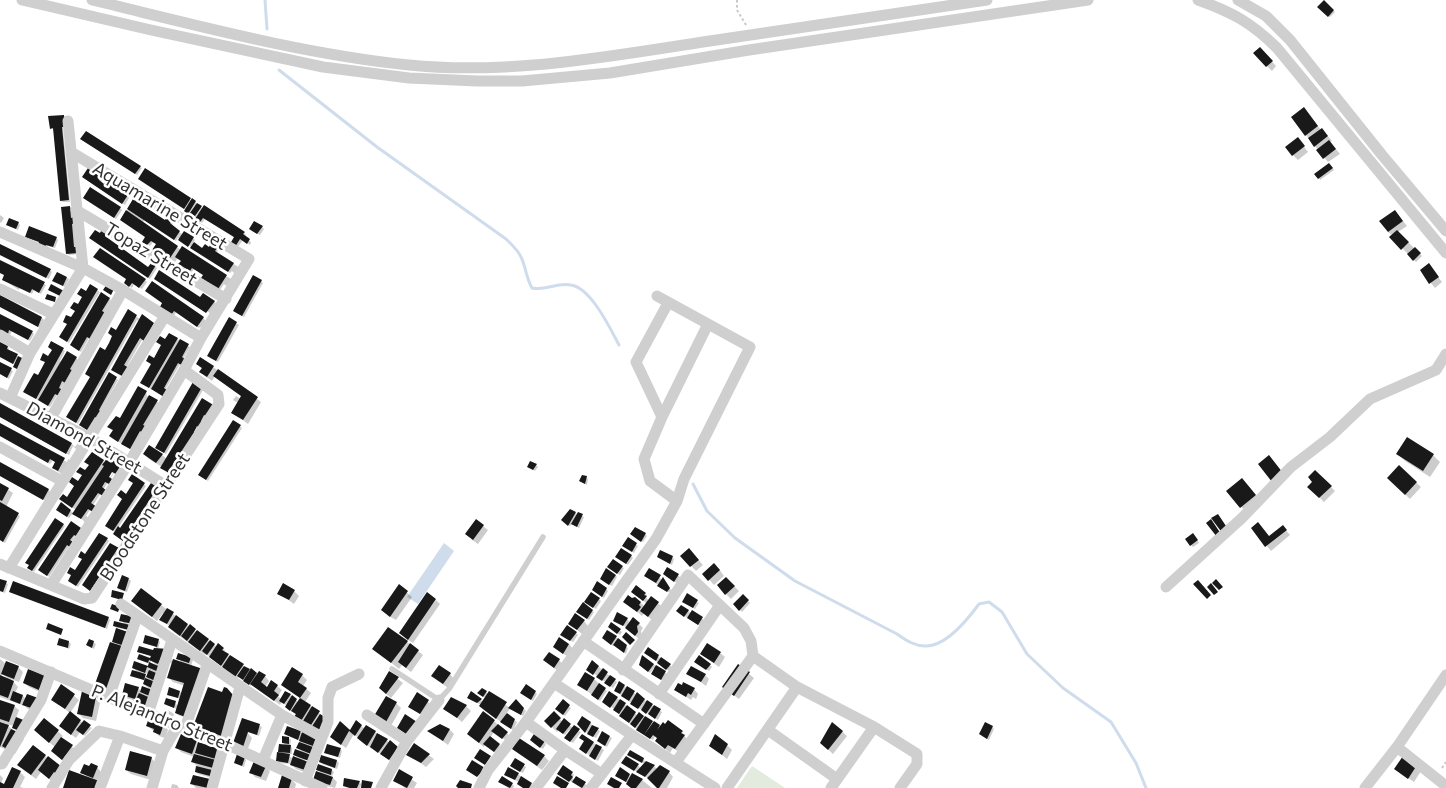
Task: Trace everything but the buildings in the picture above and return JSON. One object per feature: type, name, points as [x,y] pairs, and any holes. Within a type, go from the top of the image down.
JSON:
[{"type":"street","points":[[22,0],[287,60],[365,73],[444,80],[522,81],[610,73],[749,50],[1088,0]]},
{"type":"street","points":[[92,0],[326,52],[410,65],[444,66],[522,66],[558,63],[987,0]]},
{"type":"street","points":[[1198,0],[1238,16],[1261,31],[1377,159],[1446,231]]},
{"type":"street","points":[[1238,0],[1266,16],[1290,40],[1446,253]]},
{"type":"street","points":[[151,30],[155,15]]},
{"type":"street","points":[[5,396],[82,268],[68,121]]},
{"type":"street","name":"Aquamarine Street","points":[[71,152],[249,259],[226,299]]},
{"type":"street","name":"Topaz Street","points":[[76,210],[226,299]]},
{"type":"street","points":[[0,232],[82,268],[123,290],[201,338]]},
{"type":"street","points":[[0,289],[53,314]]},
{"type":"street","points":[[51,418],[123,290]]},
{"type":"street","points":[[480,788],[488,770],[526,722],[656,539],[677,500],[684,479],[750,347],[657,296]]},
{"type":"street","points":[[51,585],[130,461],[201,338],[226,299]]},
{"type":"street","points":[[662,418],[636,362],[668,302]]},
{"type":"street","points":[[5,566],[90,438],[165,316]]},
{"type":"street","points":[[677,500],[650,481],[644,459],[708,324]]},
{"type":"street","points":[[0,335],[30,353]]},
{"type":"street","points":[[1166,586],[1242,518],[1292,467],[1330,437],[1370,399],[1436,370],[1446,354]]},
{"type":"street","name":"Bloodstone Street","points":[[5,566],[84,599],[92,598],[219,404],[218,395],[184,370]]},
{"type":"street","name":"Diamond Street","points":[[5,396],[90,438],[130,461],[166,486]]},
{"type":"street","points":[[0,447],[62,481]]},
{"type":"street","points":[[623,670],[688,575],[744,628],[751,641],[753,656],[676,762]]},
{"type":"street","points":[[121,604],[137,617],[282,715],[322,737]]},
{"type":"street","points":[[659,694],[720,605]]},
{"type":"street","points":[[109,697],[137,617]]},
{"type":"street","points":[[148,714],[172,640]]},
{"type":"street","points":[[583,641],[704,724]]},
{"type":"street","name":"P. Alejandro Street","points":[[0,651],[148,714],[224,743],[322,788]]},
{"type":"street","points":[[753,656],[797,688],[874,727],[918,754],[917,764],[900,788]]},
{"type":"street","points":[[152,788],[163,751],[181,726],[207,664]]},
{"type":"street","points":[[0,764],[2,764],[41,700],[51,672]]},
{"type":"street","points":[[305,781],[328,722],[328,698],[332,687],[359,674]]},
{"type":"street","points":[[1364,788],[1397,747],[1446,675]]},
{"type":"street","points":[[554,682],[715,788]]},
{"type":"street","points":[[212,788],[240,687]]},
{"type":"street","points":[[727,788],[797,688]]},
{"type":"street","points":[[381,788],[407,741],[439,700]]},
{"type":"street","points":[[263,760],[282,715]]},
{"type":"street","points":[[367,715],[407,741]]},
{"type":"street","points":[[526,722],[602,774]]},
{"type":"street","points":[[768,730],[834,784],[874,727]]},
{"type":"street","points":[[52,788],[69,760],[99,731],[163,751]]},
{"type":"street","points":[[591,788],[632,735]]},
{"type":"street","points":[[100,788],[120,736]]},
{"type":"street","points":[[1397,747],[1446,786]]},
{"type":"street","points":[[536,788],[565,750]]},
{"type":"lane","points":[[392,669],[439,700],[448,689],[543,537]]},
{"type":"path","points":[[737,0],[737,10],[746,24],[748,36]]},
{"type":"shaded area","points":[[752,766],[785,788],[737,788]]},
{"type":"water","points":[[444,543],[454,551],[418,604],[407,597]]},
{"type":"waterway","points":[[265,0],[267,29]]},
{"type":"waterway","points":[[279,70],[377,147],[506,239],[520,254],[532,288],[537,289],[566,284],[586,293],[599,310],[619,345]]},
{"type":"waterway","points":[[693,484],[707,511],[735,538],[795,581],[914,644],[925,646],[941,642],[956,631],[979,604],[989,602],[1002,612],[1027,654],[1063,688],[1111,722],[1136,763],[1146,788]]}]
